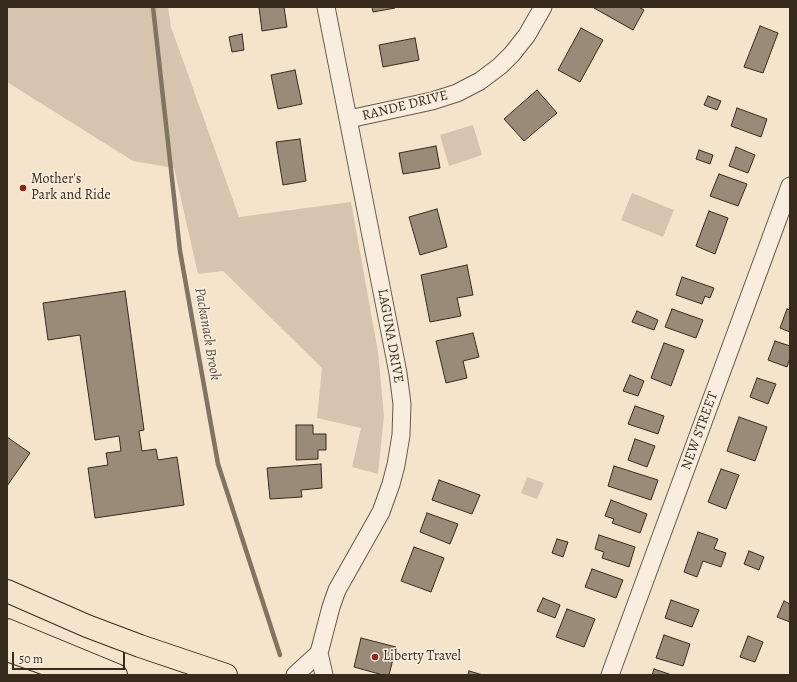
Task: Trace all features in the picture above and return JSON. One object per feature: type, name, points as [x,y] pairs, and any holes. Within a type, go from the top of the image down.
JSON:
[{"type":"highway","points":[[7,591],[113,636],[226,675]]},
{"type":"highway","points":[[7,630],[116,675]]},
{"type":"highway","points":[[7,650],[77,675]]},
{"type":"street","name":"LAGUNA DRIVE","points":[[324,675],[319,653],[331,607],[337,590],[381,512],[391,484],[401,435],[402,404],[398,373],[326,7]]},
{"type":"street","name":"RANDE DRIVE","points":[[349,119],[432,101],[457,92],[480,81],[500,66],[512,54],[527,35],[543,7]]},
{"type":"street","name":"NEW STREET","points":[[610,675],[790,186]]},
{"type":"street","points":[[295,675],[319,653]]},
{"type":"shaded area","points":[[7,7],[168,7],[171,27],[239,217],[351,202],[378,352],[384,416],[378,474],[352,467],[361,428],[317,418],[322,368],[223,271],[198,274],[174,168],[133,161],[7,82]]},
{"type":"shaded area","points":[[473,125],[482,155],[449,166],[440,135]]},
{"type":"shaded area","points":[[632,193],[674,210],[663,237],[621,220]]},
{"type":"shaded area","points":[[527,477],[544,483],[537,499],[521,493]]},
{"type":"building","points":[[259,7],[284,7],[287,27],[262,31]]},
{"type":"building","points":[[372,7],[395,7],[395,8],[373,12]]},
{"type":"building","points":[[639,7],[644,10],[633,30],[594,8]]},
{"type":"building","points":[[760,26],[778,33],[763,73],[744,67]]},
{"type":"building","points":[[581,28],[603,40],[580,82],[558,70]]},
{"type":"building","points":[[242,34],[244,50],[232,52],[229,37]]},
{"type":"building","points":[[415,38],[419,60],[383,67],[379,45]]},
{"type":"building","points":[[295,70],[302,104],[278,109],[271,75]]},
{"type":"building","points":[[537,90],[557,113],[524,141],[504,119]]},
{"type":"building","points":[[708,96],[721,101],[717,110],[704,105]]},
{"type":"building","points":[[737,108],[767,119],[761,137],[731,126]]},
{"type":"building","points":[[300,139],[306,181],[283,185],[276,142]]},
{"type":"building","points":[[436,146],[440,168],[403,174],[399,153]]},
{"type":"building","points":[[736,147],[755,155],[748,173],[729,166]]},
{"type":"building","points":[[699,150],[713,155],[710,164],[696,159]]},
{"type":"building","points":[[719,174],[747,184],[738,206],[710,196]]},
{"type":"building","points":[[437,209],[447,247],[420,255],[409,217]]},
{"type":"building","points":[[709,211],[728,218],[715,254],[696,246]]},
{"type":"building","points":[[467,265],[473,295],[457,298],[461,316],[430,322],[421,275]]},
{"type":"building","points":[[682,277],[714,288],[710,298],[705,296],[702,304],[676,295]]},
{"type":"building","points":[[125,291],[144,430],[139,431],[142,451],[156,449],[158,460],[177,457],[184,505],[95,518],[88,468],[108,465],[106,453],[121,451],[119,436],[95,440],[80,335],[48,340],[43,303]]},
{"type":"building","points":[[672,309],[703,320],[696,338],[665,327]]},
{"type":"building","points":[[787,309],[790,310],[790,332],[780,328]]},
{"type":"building","points":[[637,311],[658,320],[654,330],[632,322]]},
{"type":"building","points":[[473,333],[479,357],[463,361],[467,378],[446,383],[436,341]]},
{"type":"building","points":[[775,341],[790,346],[790,358],[787,367],[768,360]]},
{"type":"building","points":[[664,343],[684,350],[671,386],[651,378]]},
{"type":"building","points":[[630,375],[644,381],[638,396],[623,391]]},
{"type":"building","points":[[757,378],[776,384],[768,404],[750,397]]},
{"type":"building","points":[[635,406],[664,416],[658,434],[628,424]]},
{"type":"building","points":[[739,417],[767,427],[755,461],[727,451]]},
{"type":"building","points":[[296,425],[313,425],[313,434],[326,434],[326,450],[318,450],[318,459],[296,460]]},
{"type":"building","points":[[7,437],[30,453],[7,486]]},
{"type":"building","points":[[635,439],[655,446],[647,467],[628,460]]},
{"type":"building","points":[[321,464],[322,488],[301,490],[302,497],[270,499],[267,468]]},
{"type":"building","points":[[614,466],[658,480],[651,500],[608,486]]},
{"type":"building","points":[[721,469],[739,475],[726,509],[708,502]]},
{"type":"building","points":[[439,480],[480,495],[472,514],[432,500]]},
{"type":"building","points":[[611,500],[647,514],[640,533],[612,523],[614,519],[605,516]]},
{"type":"building","points":[[427,513],[458,524],[450,544],[420,532]]},
{"type":"building","points":[[698,532],[718,539],[714,549],[726,553],[721,567],[703,561],[697,577],[684,572]]},
{"type":"building","points":[[599,535],[635,547],[629,567],[602,558],[604,552],[595,549]]},
{"type":"building","points":[[557,539],[568,542],[563,557],[552,553]]},
{"type":"building","points":[[414,547],[444,558],[431,592],[401,581]]},
{"type":"building","points":[[749,551],[764,557],[759,570],[744,564]]},
{"type":"building","points":[[592,569],[623,580],[616,598],[585,587]]},
{"type":"building","points":[[543,598],[560,605],[555,618],[537,611]]},
{"type":"building","points":[[671,600],[699,610],[692,627],[665,618]]},
{"type":"building","points":[[784,601],[790,604],[790,622],[777,617]]},
{"type":"building","points":[[567,609],[595,619],[584,647],[556,637]]},
{"type":"building","points":[[664,635],[690,644],[683,666],[656,658]]},
{"type":"building","points":[[748,636],[763,642],[755,662],[740,657]]},
{"type":"building","name":"Liberty Travel","points":[[361,638],[396,647],[389,675],[383,675],[354,667]]},
{"type":"building","points":[[654,669],[672,675],[652,675]]},
{"type":"building","points":[[469,671],[483,675],[468,675]]},
{"type":"waterway","name":"Packanack Brook","points":[[153,7],[180,251],[218,464],[280,655]]},
{"type":"place","name":"Mother's Park and Ride","points":[[23,188]]},
{"type":"place","name":"Liberty Travel","points":[[375,657]]}]
